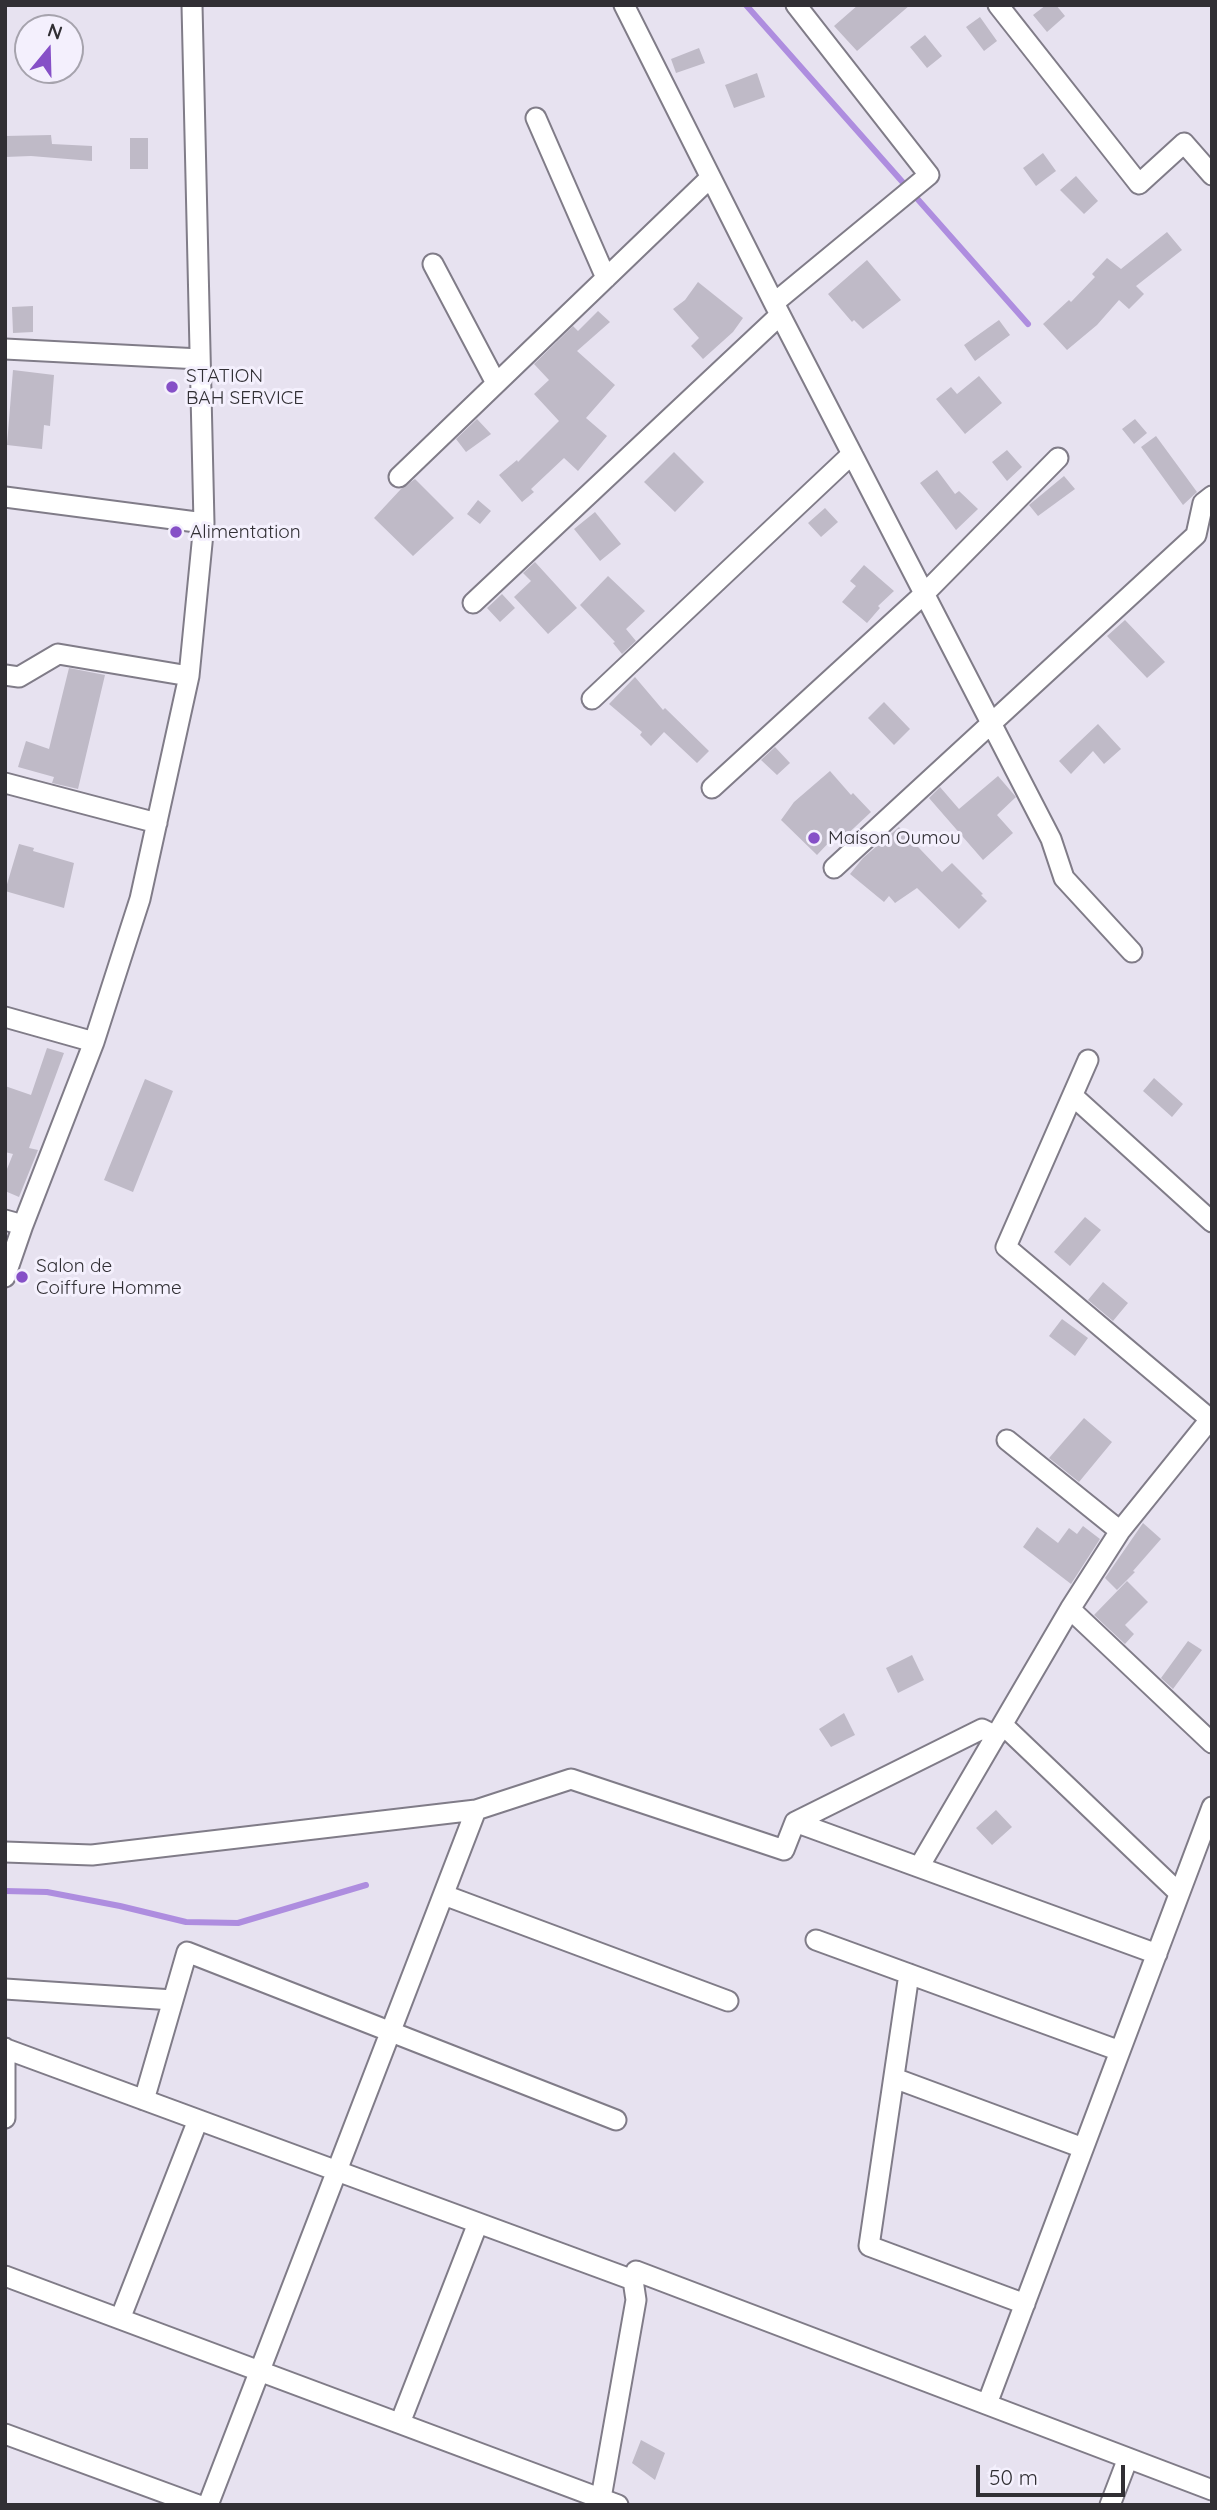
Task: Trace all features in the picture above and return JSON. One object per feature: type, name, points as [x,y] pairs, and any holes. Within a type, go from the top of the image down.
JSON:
[{"type":"street","points":[[5,1277],[14,1222],[94,1042],[140,899],[189,676],[204,523],[192,5]]},
{"type":"street","points":[[624,5],[777,309],[1051,839],[1064,878],[1132,952]]},
{"type":"street","points":[[473,603],[777,309],[929,175],[796,5]]},
{"type":"street","points":[[998,5],[1139,184],[1184,143],[1212,175]]},
{"type":"street","points":[[536,118],[606,278]]},
{"type":"street","points":[[399,477],[710,178]]},
{"type":"street","points":[[433,264],[496,383]]},
{"type":"street","points":[[5,349],[200,359]]},
{"type":"street","points":[[592,699],[852,454]]},
{"type":"street","points":[[712,788],[924,594],[1058,458]]},
{"type":"street","points":[[834,868],[1196,535],[1203,503],[1212,496]]},
{"type":"street","points":[[5,497],[204,523]]},
{"type":"street","points":[[5,675],[19,677],[58,654],[189,676]]},
{"type":"street","points":[[5,783],[157,823]]},
{"type":"street","points":[[5,1017],[94,1042]]},
{"type":"street","points":[[919,1867],[1070,1609],[1120,1531],[1211,1418],[1006,1247],[1088,1060]]},
{"type":"street","points":[[1073,1096],[1212,1222]]},
{"type":"street","points":[[1007,1440],[1120,1531]]},
{"type":"street","points":[[1070,1609],[1212,1743]]},
{"type":"street","points":[[5,1852],[92,1855],[476,1810],[571,1779],[784,1850],[795,1822],[982,1729],[1000,1730],[1179,1893]]},
{"type":"street","points":[[987,2404],[1212,1807]]},
{"type":"street","points":[[208,2505],[476,1810]]},
{"type":"street","points":[[795,1822],[1157,1954]]},
{"type":"street","points":[[443,1895],[728,2001]]},
{"type":"street","points":[[816,1940],[1120,2051]]},
{"type":"street","points":[[144,2100],[187,1952],[616,2120]]},
{"type":"street","points":[[909,1974],[869,2246],[1025,2304]]},
{"type":"street","points":[[5,1989],[173,2000]]},
{"type":"street","points":[[5,2118],[6,2048],[633,2280]]},
{"type":"street","points":[[894,2078],[1083,2148]]},
{"type":"street","points":[[120,2319],[198,2120]]},
{"type":"street","points":[[400,2423],[478,2223]]},
{"type":"street","points":[[5,2276],[609,2501],[636,2300],[633,2280],[636,2271],[1212,2490]]},
{"type":"street","points":[[5,2434],[198,2505]]},
{"type":"street","points":[[1110,2505],[1128,2458]]},
{"type":"building","points":[[858,5],[910,5],[857,51],[834,26]]},
{"type":"building","points":[[1046,5],[1056,5],[1065,16],[1047,32],[1033,15]]},
{"type":"building","points":[[980,17],[997,41],[984,51],[966,27]]},
{"type":"building","points":[[925,35],[942,56],[927,68],[910,47]]},
{"type":"building","points":[[699,48],[705,63],[676,73],[671,59]]},
{"type":"building","points":[[757,73],[765,97],[734,108],[725,85]]},
{"type":"building","points":[[51,135],[52,144],[92,146],[92,161],[31,156],[5,157],[5,136]]},
{"type":"building","points":[[130,138],[148,138],[148,169],[130,169]]},
{"type":"building","points":[[1043,153],[1056,171],[1036,186],[1023,168]]},
{"type":"building","points":[[1076,176],[1098,201],[1084,214],[1060,190]]},
{"type":"building","points":[[1167,232],[1182,250],[1136,286],[1144,294],[1129,309],[1119,300],[1097,325],[1067,350],[1043,324],[1069,300],[1071,302],[1095,277],[1092,274],[1107,258],[1121,269]]},
{"type":"building","points":[[867,260],[901,300],[863,329],[854,320],[852,322],[828,294]]},
{"type":"building","points":[[698,282],[743,318],[733,332],[703,359],[691,346],[699,338],[673,309],[685,300]]},
{"type":"building","points":[[33,306],[33,332],[13,333],[12,307]]},
{"type":"building","points":[[598,311],[610,322],[577,351],[615,385],[586,418],[607,436],[578,471],[564,458],[531,489],[534,492],[522,502],[499,475],[517,460],[518,462],[559,421],[534,394],[549,380],[534,364],[573,326],[578,331]]},
{"type":"building","points":[[999,320],[1010,335],[975,361],[964,345]]},
{"type":"building","points":[[13,370],[54,375],[50,426],[44,425],[42,449],[7,445]]},
{"type":"building","points":[[979,376],[1002,403],[965,434],[936,399],[951,387],[957,394]]},
{"type":"building","points":[[477,419],[491,434],[466,452],[456,439]]},
{"type":"building","points":[[1135,419],[1147,433],[1134,444],[1122,429]]},
{"type":"building","points":[[1156,436],[1197,492],[1183,505],[1141,447]]},
{"type":"building","points":[[1007,450],[1022,467],[1007,481],[992,462]]},
{"type":"building","points":[[674,452],[704,482],[675,512],[644,482]]},
{"type":"building","points":[[937,470],[955,494],[959,491],[978,509],[956,530],[920,483]]},
{"type":"building","points":[[1064,476],[1075,489],[1038,516],[1029,505]]},
{"type":"building","points":[[415,479],[454,518],[413,556],[374,518],[401,489]]},
{"type":"building","points":[[478,500],[491,511],[480,524],[467,514]]},
{"type":"building","points":[[825,508],[838,522],[821,537],[808,523]]},
{"type":"building","points":[[595,512],[621,544],[600,561],[574,529]]},
{"type":"building","points":[[535,562],[577,608],[548,634],[514,597],[531,581],[523,573]]},
{"type":"building","points":[[864,565],[894,591],[878,606],[880,608],[867,623],[842,602],[856,586],[850,581]]},
{"type":"building","points":[[608,576],[645,611],[626,629],[636,641],[622,654],[613,643],[615,642],[580,605]]},
{"type":"building","points":[[502,594],[515,608],[500,622],[487,608]]},
{"type":"building","points":[[1125,620],[1165,662],[1147,678],[1107,636]]},
{"type":"building","points":[[69,668],[105,675],[78,789],[52,783],[54,777],[18,767],[26,741],[49,749]]},
{"type":"building","points":[[635,677],[663,710],[665,708],[709,751],[697,763],[664,732],[651,746],[640,735],[642,732],[609,704]]},
{"type":"building","points":[[884,702],[910,729],[894,745],[868,718]]},
{"type":"building","points":[[1098,724],[1121,749],[1104,764],[1093,751],[1071,774],[1059,761]]},
{"type":"building","points":[[775,747],[790,763],[777,775],[761,760]]},
{"type":"building","points":[[830,771],[851,795],[853,793],[871,812],[839,842],[834,837],[817,855],[781,820],[794,802]]},
{"type":"building","points":[[998,776],[1016,797],[997,815],[1013,833],[983,860],[929,798],[940,787],[959,809]]},
{"type":"building","points":[[899,827],[942,872],[952,863],[983,894],[981,895],[987,901],[959,929],[917,888],[895,903],[889,896],[884,902],[850,874],[863,858]]},
{"type":"building","points":[[19,844],[74,863],[64,908],[5,891]]},
{"type":"building","points":[[47,1048],[64,1053],[29,1148],[38,1150],[19,1197],[5,1191],[5,1174],[13,1154],[5,1152],[5,1086],[31,1095]]},
{"type":"building","points":[[1154,1078],[1183,1104],[1172,1117],[1143,1091]]},
{"type":"building","points":[[145,1079],[173,1091],[133,1192],[104,1180]]},
{"type":"building","points":[[1085,1217],[1101,1230],[1070,1266],[1054,1252]]},
{"type":"building","points":[[1103,1282],[1128,1303],[1113,1321],[1088,1300]]},
{"type":"building","points":[[1062,1319],[1088,1338],[1075,1356],[1049,1336]]},
{"type":"building","points":[[1084,1418],[1112,1442],[1079,1482],[1049,1458]]},
{"type":"building","points":[[1143,1523],[1161,1539],[1117,1590],[1105,1578]]},
{"type":"building","points":[[1083,1526],[1100,1539],[1071,1584],[1023,1547],[1037,1527],[1058,1543],[1069,1528],[1077,1534]]},
{"type":"building","points":[[1127,1581],[1148,1602],[1125,1625],[1134,1634],[1125,1644],[1094,1615]]},
{"type":"building","points":[[1188,1641],[1202,1650],[1173,1689],[1161,1678]]},
{"type":"building","points":[[912,1655],[924,1680],[898,1693],[886,1668]]},
{"type":"building","points":[[844,1713],[855,1735],[831,1747],[819,1729]]},
{"type":"building","points":[[996,1810],[1012,1827],[992,1845],[976,1828]]},
{"type":"building","points":[[641,2440],[665,2453],[655,2480],[632,2463]]},
{"type":"waterway","points":[[746,5],[1028,324]]},
{"type":"waterway","points":[[5,1891],[47,1892],[186,1922],[238,1923],[366,1885]]},
{"type":"place","name":"STATION BAH SERVICE","points":[[172,387]]},
{"type":"place","name":"Alimentation","points":[[176,532]]},
{"type":"place","name":"Maison Oumou","points":[[814,838]]},
{"type":"place","name":"Salon de Coiffure Homme","points":[[22,1277]]}]
